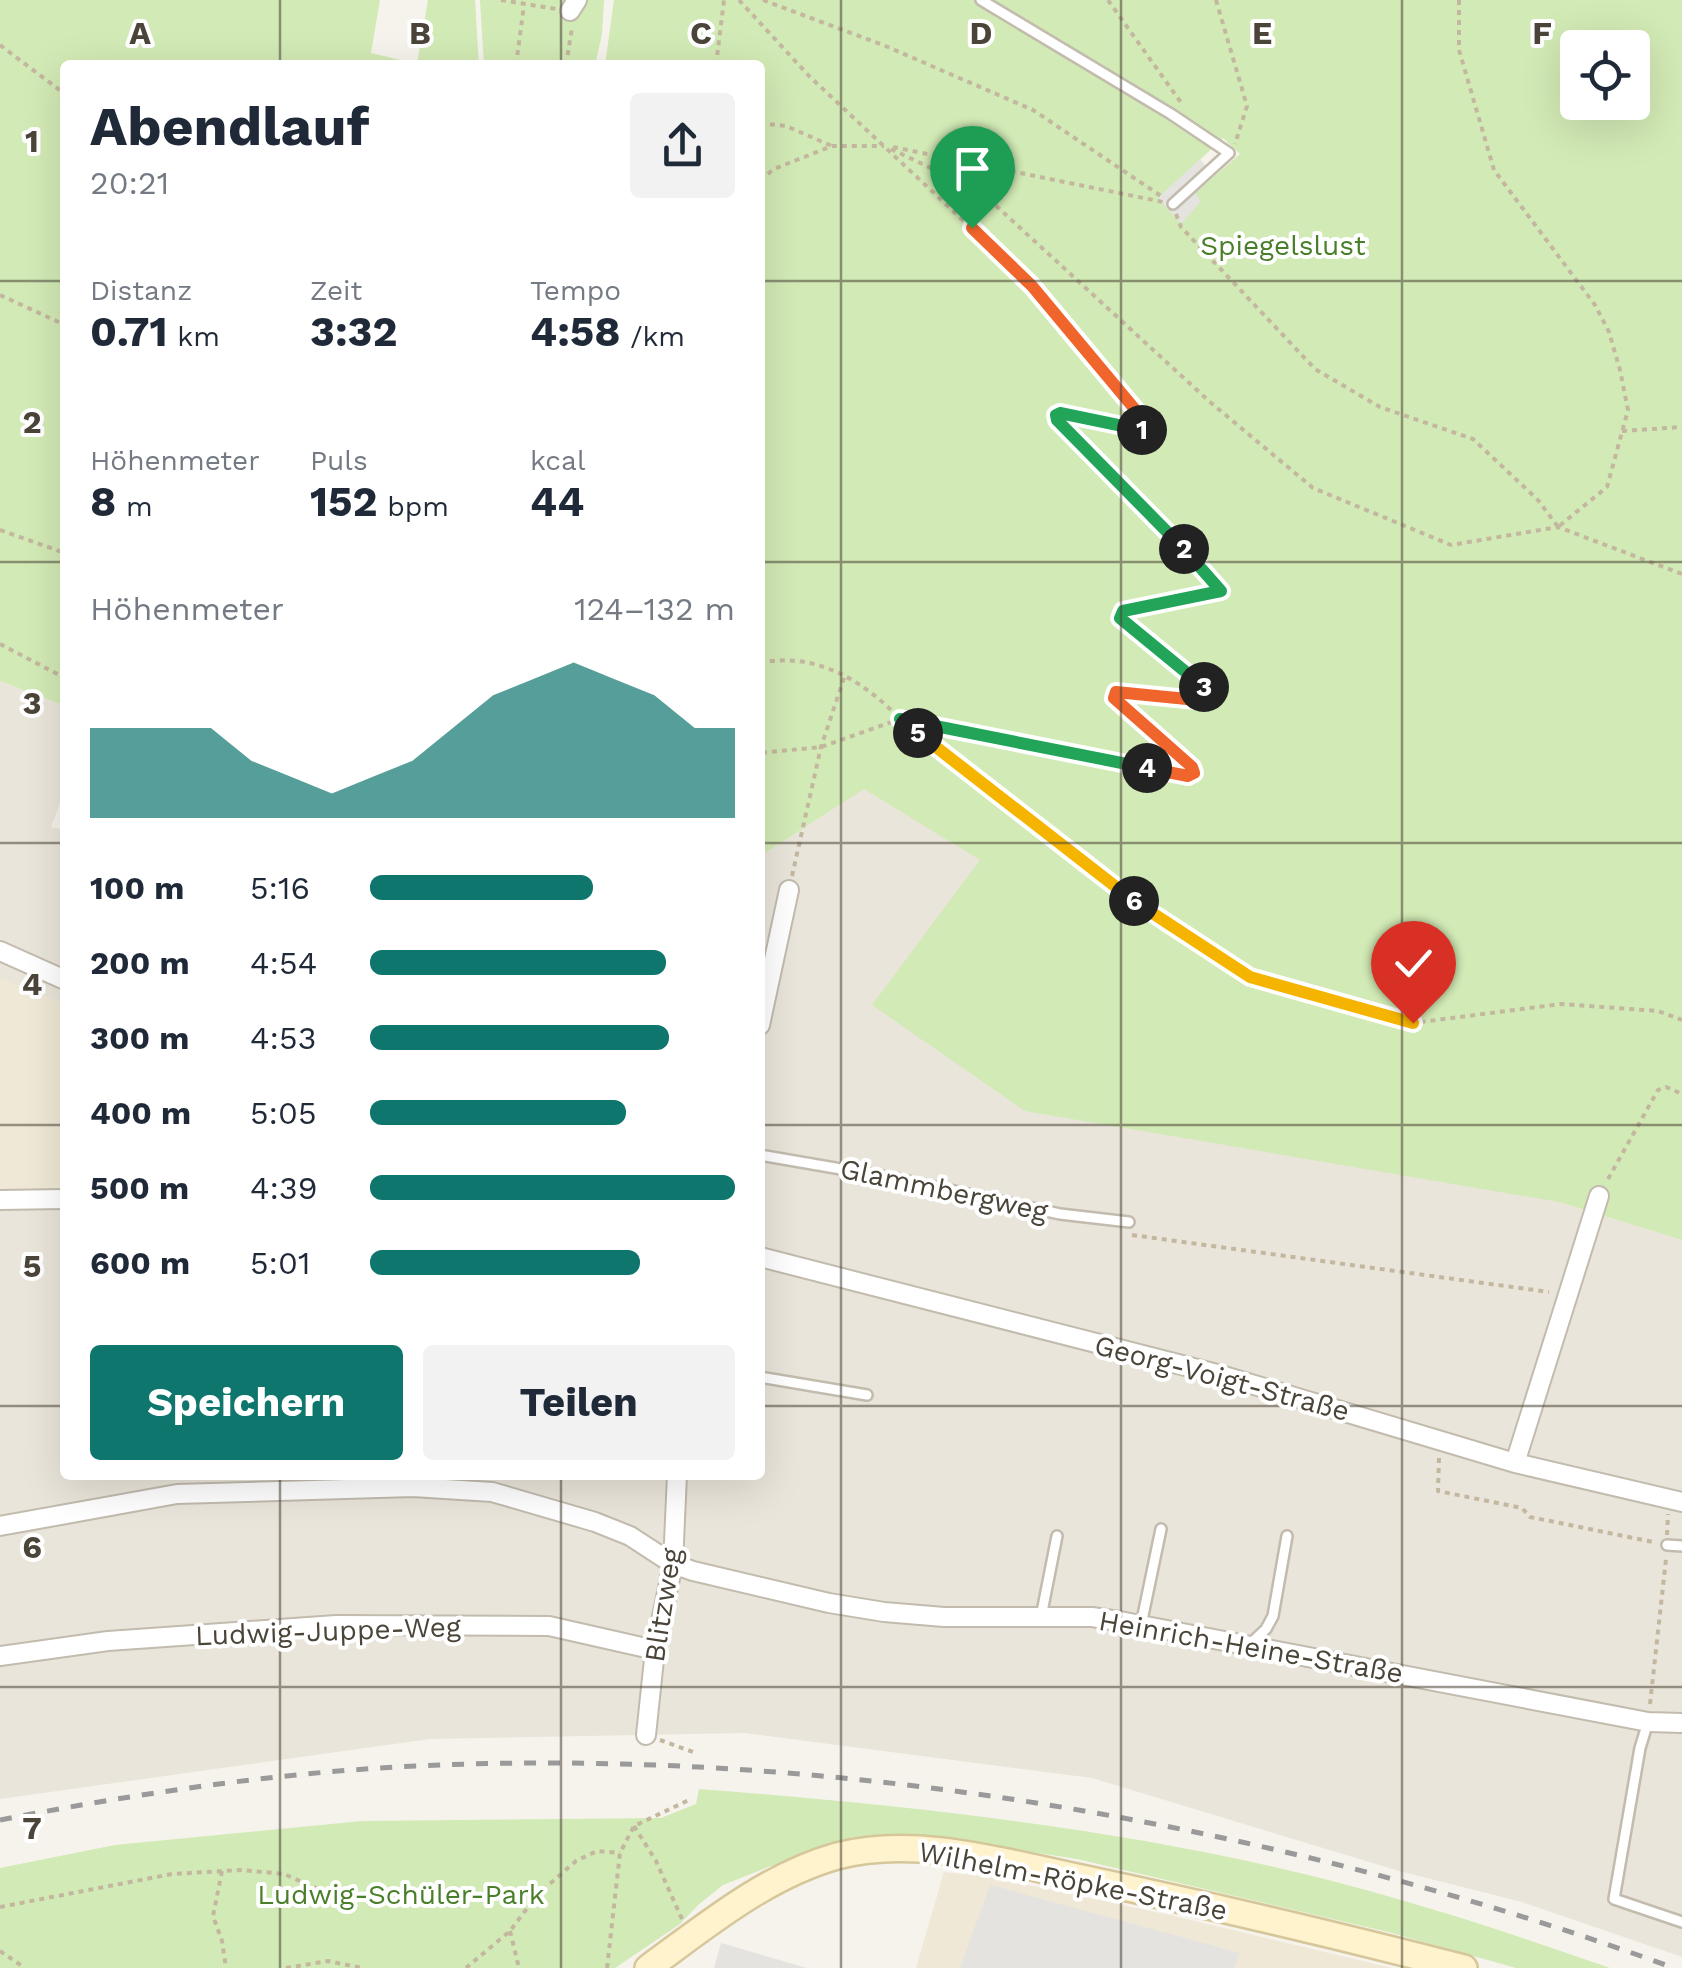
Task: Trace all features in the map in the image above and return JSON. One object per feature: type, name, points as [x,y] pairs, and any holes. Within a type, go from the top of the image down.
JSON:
[{"type":"main road","name":"Wilhelm-Röpke-Straße","points":[[648,1968],[750,1895],[787,1875],[839,1856],[896,1850],[942,1852],[1054,1872],[1206,1904],[1464,1968]]},
{"type":"street","points":[[765,1002],[789,890]]},
{"type":"street","points":[[0,951],[60,978]]},
{"type":"street","points":[[1515,1463],[1599,1196]]},
{"type":"street","points":[[0,1200],[60,1199]]},
{"type":"street","name":"Georg-Voigt-Straße","points":[[765,1258],[1222,1375],[1515,1463],[1675,1501]]},
{"type":"street","name":"Blitzweg","points":[[646,1735],[654,1650],[672,1564],[677,1480]]},
{"type":"street","name":"Heinrich-Heine-Straße","points":[[0,1526],[177,1494],[413,1487],[492,1492],[630,1536],[672,1564],[765,1589],[884,1612],[944,1618],[1092,1617],[1648,1722],[1682,1723]]},
{"type":"street","name":"Ludwig-Juppe-Weg","points":[[0,1656],[108,1641],[336,1626],[549,1626],[654,1650]]},
{"type":"lane","points":[[981,0],[1229,153],[1172,204]]},
{"type":"lane","name":"Glammbergweg","points":[[765,1156],[899,1178],[1060,1214],[1128,1222]]},
{"type":"lane","points":[[765,1379],[866,1396]]},
{"type":"lane","points":[[1141,1625],[1161,1530]]},
{"type":"lane","points":[[1041,1617],[1056,1536]]},
{"type":"lane","points":[[1248,1646],[1266,1629],[1272,1616],[1287,1536]]},
{"type":"lane","points":[[1667,1545],[1682,1546]]},
{"type":"lane","points":[[1648,1722],[1614,1899],[1682,1922]]},
{"type":"path","points":[[501,0],[574,6],[567,60]]},
{"type":"path","points":[[717,60],[724,0]]},
{"type":"path","points":[[739,0],[809,76],[1032,286],[1147,424],[1144,431],[1056,415],[1221,591],[1123,611],[1120,618],[1210,692],[1207,701],[1116,692],[1114,698],[1192,767],[1194,773],[1188,776],[900,719],[821,747],[765,753]]},
{"type":"path","points":[[764,0],[888,47],[1033,110],[1172,204]]},
{"type":"path","points":[[1108,0],[1183,107]]},
{"type":"path","points":[[1216,0],[1247,106],[1234,145]]},
{"type":"path","points":[[884,146],[981,192],[1210,402],[1313,488],[1451,545],[1558,527],[1607,487],[1628,410],[1609,332],[1595,305],[1505,189],[1490,158],[1458,50],[1459,0]]},
{"type":"path","points":[[517,60],[524,4]]},
{"type":"path","points":[[0,45],[60,90]]},
{"type":"path","points":[[765,124],[786,126],[832,146]]},
{"type":"path","points":[[765,176],[832,146],[884,146],[1172,204]]},
{"type":"path","points":[[1180,227],[1315,369],[1380,407],[1473,440],[1538,500],[1558,527],[1682,574]]},
{"type":"path","points":[[0,296],[60,322]]},
{"type":"path","points":[[1622,431],[1682,427]]},
{"type":"path","points":[[0,530],[60,551]]},
{"type":"path","points":[[0,644],[60,675]]},
{"type":"path","points":[[765,663],[811,662],[846,675],[879,697],[900,719],[1140,906],[1250,977],[1413,1023],[1561,1004],[1658,1011],[1682,1020]]},
{"type":"path","points":[[789,890],[821,747],[846,675]]},
{"type":"path","points":[[1599,1196],[1652,1097],[1666,1087],[1682,1094]]},
{"type":"path","points":[[1132,1235],[1568,1294]]},
{"type":"path","points":[[1439,1440],[1438,1491],[1522,1508],[1530,1517],[1667,1545]]},
{"type":"path","points":[[1648,1722],[1675,1501]]},
{"type":"path","points":[[646,1735],[693,1752]]},
{"type":"path","points":[[606,1968],[620,1854],[634,1826],[690,1799]]},
{"type":"path","points":[[634,1826],[656,1861],[690,1937]]},
{"type":"path","points":[[466,1968],[510,1932],[537,1896],[584,1855],[597,1851],[620,1854]]},
{"type":"path","points":[[0,1907],[172,1874],[222,1871],[284,1874],[334,1896],[537,1896]]},
{"type":"path","points":[[222,1871],[212,1916],[222,1941],[226,1968]]},
{"type":"path","points":[[510,1932],[519,1968]]},
{"type":"path","points":[[0,1950],[25,1968]]},
{"type":"path","points":[[286,1968],[328,1962],[362,1968]]},
{"type":"shaded area","points":[[1200,159],[1214,175],[1195,193],[1201,201],[1181,224],[1158,198]]},
{"type":"shaded area","points":[[0,681],[60,704],[60,803],[51,827],[60,829],[60,1480],[765,1480],[765,853],[864,788],[1559,1202],[1682,1240],[1682,1957],[1522,1902],[1399,1871],[1092,1778],[744,1733],[430,1739],[0,1799]]},
{"type":"shaded area","points":[[0,978],[60,1002],[60,1192],[0,1194]]},
{"type":"shaded area","points":[[944,1872],[991,1877],[1174,1916],[1392,1968],[916,1968]]},
{"type":"shaded area","points":[[990,1885],[1240,1953],[1234,1968],[960,1968]]},
{"type":"shaded area","points":[[721,1943],[807,1968],[714,1968]]},
{"type":"green space","points":[[0,0],[380,0],[371,53],[400,60],[60,60],[60,704],[0,681]]},
{"type":"green space","points":[[428,0],[475,0],[479,60],[418,60]]},
{"type":"green space","points":[[480,0],[604,0],[596,60],[484,60]]},
{"type":"green space","name":"Spiegelslust","points":[[614,0],[1682,0],[1682,1240],[1559,1202],[1025,1111],[872,1005],[980,860],[864,789],[765,853],[765,60],[606,60]],"holes":[[[1223,138],[1240,154],[1194,194],[1158,199]]]},
{"type":"green space","name":"Ludwig-Schüler-Park","points":[[699,1789],[1053,1826],[1230,1857],[1401,1900],[1610,1968],[1516,1968],[1392,1933],[1077,1859],[962,1841],[851,1837],[853,1841],[723,1885],[680,1924],[615,1968],[0,1968],[0,1868],[115,1845],[362,1821],[661,1818],[696,1804]]},
{"type":"railway","points":[[0,1820],[219,1784],[386,1768],[595,1763],[752,1770],[909,1785],[1067,1808],[1223,1838],[1377,1875],[1528,1918],[1674,1968]]},
{"type":"route","points":[[972,228],[1032,286],[1147,424],[1144,431],[1056,415],[1220,586],[1219,593],[1123,611],[1120,618],[1210,692],[1211,698],[1207,701],[1116,692],[1114,698],[1192,767],[1194,773],[1188,776],[900,719],[1140,906],[1250,977],[1413,1023]]}]
